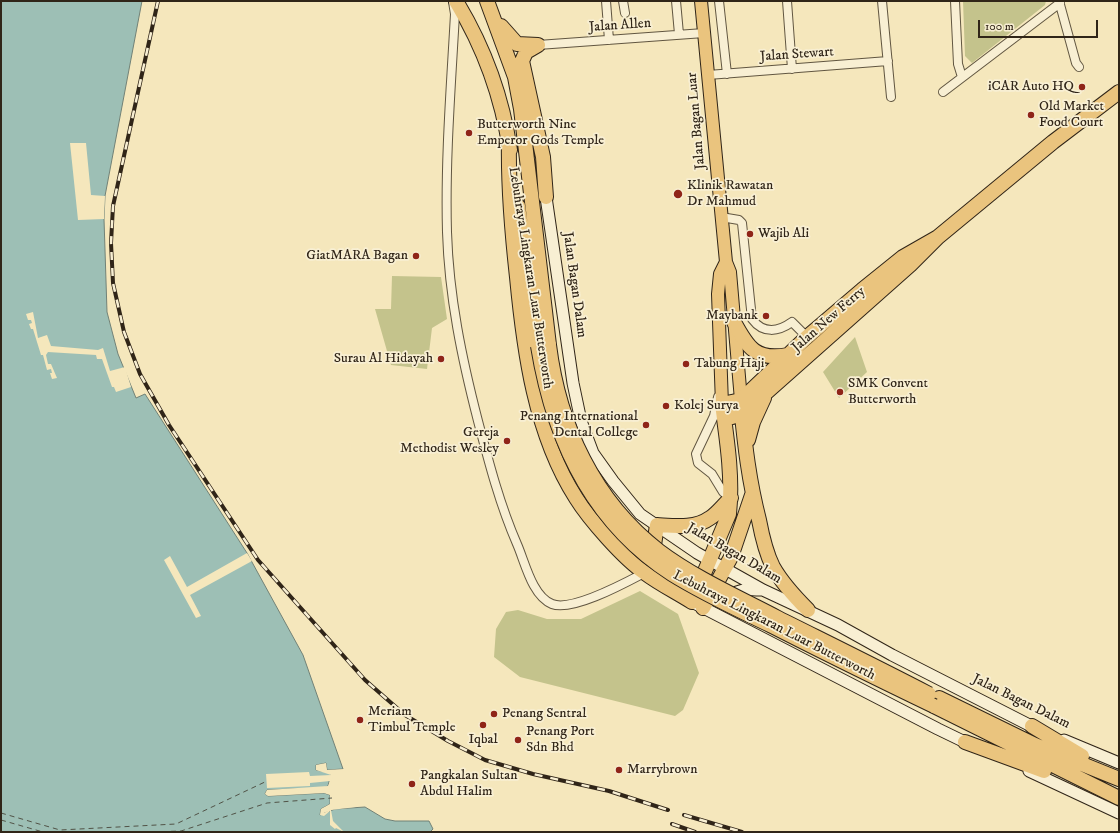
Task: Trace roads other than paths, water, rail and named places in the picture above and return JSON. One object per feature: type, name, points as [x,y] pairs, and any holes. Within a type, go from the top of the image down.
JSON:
[{"type":"highway","name":"Lebuhraya Lingkaran Luar Butterworth","points":[[456,1],[472,27],[490,67],[502,109],[509,141],[544,346],[563,407],[580,454],[597,484],[632,527],[659,551],[721,589],[1086,783],[1119,798]]},
{"type":"highway","name":"Lebuhraya Lingkaran Luar Butterworth","points":[[487,1],[515,77],[527,150],[544,346]]},
{"type":"highway","points":[[493,15],[513,42],[521,45],[538,45]]},
{"type":"highway","points":[[538,45],[526,52],[522,61],[543,157],[546,197]]},
{"type":"highway","points":[[515,77],[528,119],[546,197]]},
{"type":"highway","name":"Jalan New Ferry","points":[[724,419],[742,414],[910,265],[938,237],[1053,142],[1119,92]]},
{"type":"highway","points":[[509,141],[508,180],[511,220],[525,350],[537,401],[556,461],[576,498],[623,554],[644,573],[697,605]]},
{"type":"highway","name":"Jalan New Ferry","points":[[741,400],[808,337],[903,257],[938,237]]},
{"type":"highway","points":[[734,322],[747,345],[754,351],[764,356],[775,357],[788,355]]},
{"type":"highway","points":[[745,455],[753,422],[760,405],[771,388]]},
{"type":"highway","points":[[697,605],[710,560],[728,518],[731,498],[722,404],[741,400],[745,455],[752,495],[764,542],[773,567],[788,588],[808,610]]},
{"type":"highway","points":[[697,605],[724,569],[731,557],[752,495]]},
{"type":"highway","points":[[623,554],[633,557],[642,556],[649,552],[654,545],[657,525],[683,526],[697,524],[710,518],[731,498]]},
{"type":"highway","name":"Lebuhraya Lingkaran Luar Butterworth","points":[[936,702],[1035,745],[1103,771],[1119,779]]},
{"type":"highway","points":[[1032,726],[1076,752],[1103,771]]},
{"type":"highway","points":[[965,742],[1053,774],[1086,783]]},
{"type":"main road","name":"Jalan Bagan Luar","points":[[701,1],[721,217],[726,262],[730,272],[741,400]]},
{"type":"main road","name":"Jalan Bagan Luar","points":[[722,404],[718,294],[720,274],[726,262]]},
{"type":"street","points":[[453,1],[455,14],[449,118],[447,231],[451,283],[457,334],[494,480],[512,533],[536,589],[544,600],[554,605],[571,605],[644,573]]},
{"type":"street","points":[[606,1],[609,40]]},
{"type":"street","points":[[624,1],[625,13]]},
{"type":"street","points":[[676,1],[679,34]]},
{"type":"street","points":[[719,1],[727,74]]},
{"type":"street","points":[[787,1],[792,69]]},
{"type":"street","points":[[882,1],[891,97]]},
{"type":"street","points":[[955,1],[958,64],[962,77]]},
{"type":"street","points":[[943,92],[1059,2],[1076,63],[1079,66]]},
{"type":"street","name":"Jalan Allen","points":[[538,45],[704,32]]},
{"type":"street","name":"Jalan Stewart","points":[[708,75],[888,61]]},
{"type":"street","name":"Jalan Bagan Dalam","points":[[546,197],[572,383],[581,421],[594,453],[613,481],[640,514],[724,569],[763,590],[808,610],[1032,726],[1119,763]]},
{"type":"street","points":[[721,217],[739,220],[742,223],[752,319],[756,325],[771,332],[782,329],[792,322],[808,337]]},
{"type":"street","points":[[722,380],[714,416],[696,454],[698,463],[712,474],[723,492],[731,498]]},
{"type":"street","points":[[728,622],[726,608],[731,595],[747,590],[763,590]]},
{"type":"street","points":[[697,605],[965,742],[1119,813]]},
{"type":"water","points":[[1,1],[142,1],[105,196],[104,219],[107,312],[118,354],[136,398],[145,394],[247,553],[303,655],[343,769],[327,770],[326,763],[316,765],[316,770],[331,773],[328,786],[324,788],[267,790],[265,794],[268,796],[324,793],[330,795],[330,804],[321,809],[320,815],[335,809],[365,807],[385,819],[395,821],[429,821],[433,829],[430,832],[1,832]]},
{"type":"railway","points":[[158,1],[113,206],[111,243],[113,283],[124,332],[140,374],[169,425],[258,560],[365,680],[405,715],[448,741],[485,760],[533,774],[609,791],[668,810]]},
{"type":"railway","points":[[684,815],[742,832]]},
{"type":"railway","points":[[672,824],[695,832]]},
{"type":"place","name":"iCAR Auto HQ","points":[[1082,87]]},
{"type":"place","name":"Old Market Food Court","points":[[1031,115]]},
{"type":"place","name":"Butterworth Nine Emperor Gods Temple","points":[[469,133]]},
{"type":"place","name":"Klinik Rawatan Dr Mahmud","points":[[678,194]]},
{"type":"place","name":"Wajib Ali","points":[[750,234]]},
{"type":"place","name":"GiatMARA Bagan","points":[[416,256]]},
{"type":"place","name":"Maybank","points":[[766,316]]},
{"type":"place","name":"Surau Al Hidayah","points":[[441,359]]},
{"type":"place","name":"Tabung Haji","points":[[686,364]]},
{"type":"place","name":"SMK Convent Butterworth","points":[[840,392]]},
{"type":"place","name":"Kolej Surya","points":[[666,406]]},
{"type":"place","name":"Penang International Dental College","points":[[646,425]]},
{"type":"place","name":"Gereja Methodist Wesley","points":[[507,441]]},
{"type":"place","name":"Penang Sentral","points":[[494,714]]},
{"type":"place","name":"Meriam Timbul Temple","points":[[360,720]]},
{"type":"place","name":"Iqbal","points":[[483,725]]},
{"type":"place","name":"Penang Port Sdn Bhd","points":[[518,740]]},
{"type":"place","name":"Marrybrown","points":[[619,770]]},
{"type":"place","name":"Pangkalan Sultan Abdul Halim","points":[[412,784]]}]
